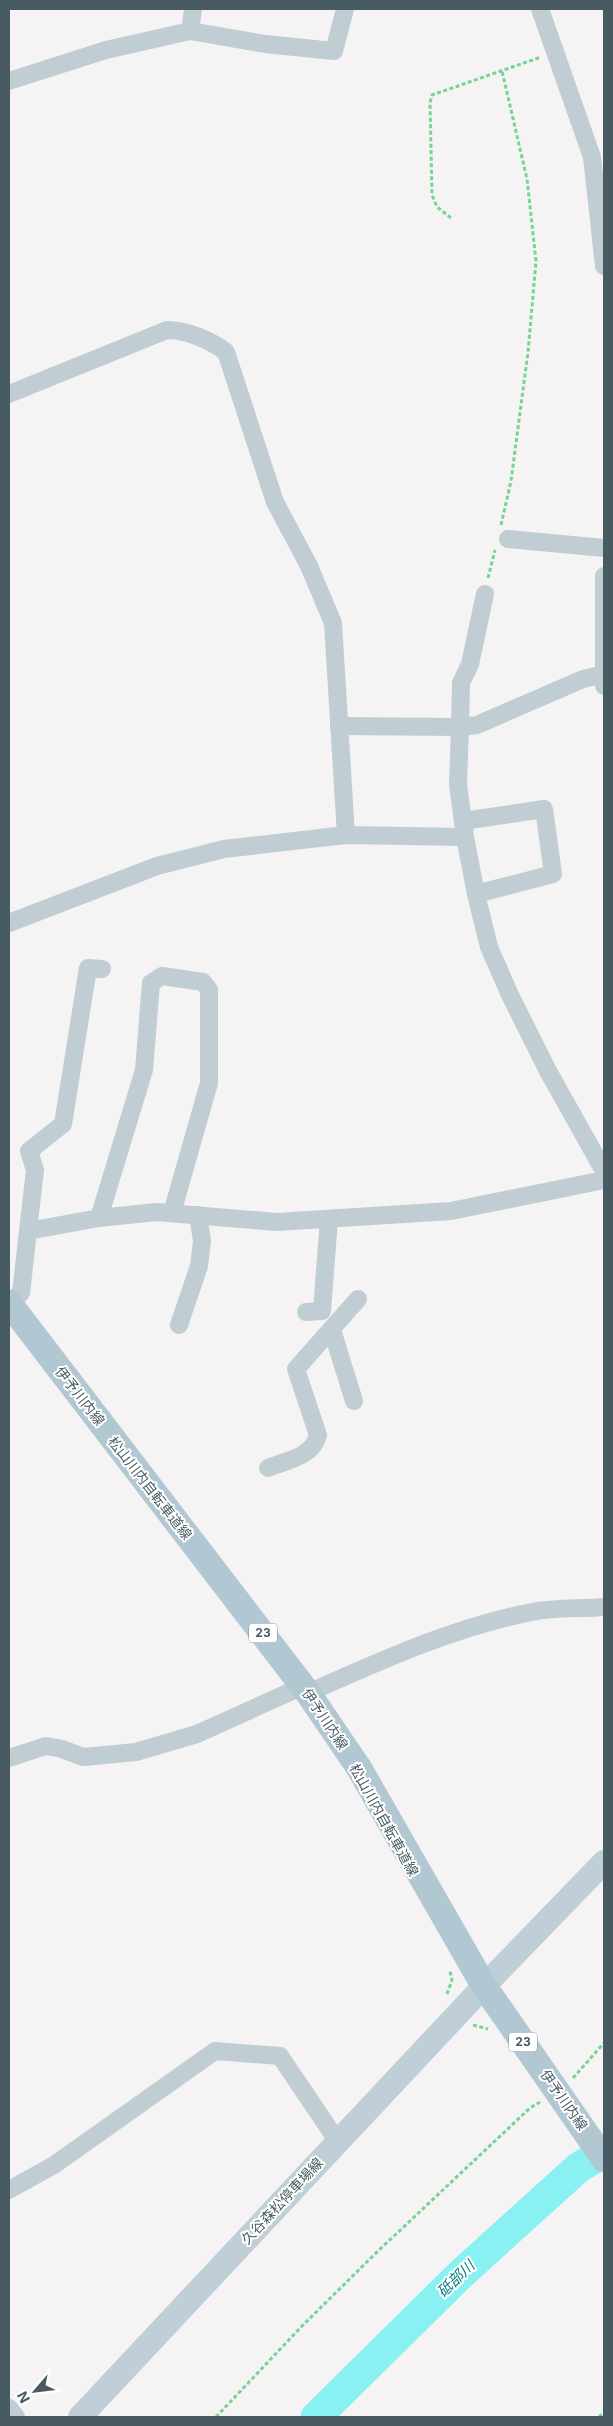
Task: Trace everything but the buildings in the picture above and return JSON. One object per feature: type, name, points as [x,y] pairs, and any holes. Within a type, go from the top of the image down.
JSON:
[{"type":"main road","name":"伊予川内線","points":[[9,1303],[306,1690],[359,1768],[484,1986],[604,2160]]},
{"type":"main road","name":"久谷森松停車場線","points":[[80,2417],[484,1986],[604,1862]]},
{"type":"street","points":[[190,31],[193,9]]},
{"type":"street","points":[[9,81],[106,50],[190,31],[265,44],[334,51],[345,9]]},
{"type":"street","points":[[540,9],[592,157],[604,266]]},
{"type":"street","points":[[9,394],[167,330],[179,330],[217,345],[226,352],[275,502],[308,566],[332,623],[346,835]]},
{"type":"street","points":[[501,538],[604,548]]},
{"type":"street","points":[[339,726],[460,727],[477,725],[583,679],[604,678],[604,576]]},
{"type":"street","points":[[485,594],[470,664],[461,683],[457,768],[464,829],[476,894],[489,947],[510,995],[552,1078],[604,1171]]},
{"type":"street","points":[[9,923],[157,866],[224,849],[346,835],[464,829],[544,809],[553,874],[476,894]]},
{"type":"street","points":[[9,1303],[21,1293],[35,1170],[29,1151],[63,1124],[88,968],[102,969]]},
{"type":"street","points":[[99,1218],[144,1070],[149,989],[151,983],[162,976],[203,982],[209,990],[209,1082],[172,1213]]},
{"type":"street","points":[[28,1231],[99,1218],[156,1212],[276,1222],[451,1211],[604,1180]]},
{"type":"street","points":[[179,1325],[199,1266],[202,1241],[198,1215]]},
{"type":"street","points":[[329,1218],[314,1311],[335,1326],[354,1401]]},
{"type":"street","points":[[268,1468],[308,1452],[315,1446],[318,1435],[296,1369],[358,1298]]},
{"type":"street","points":[[9,1758],[46,1746],[62,1749],[83,1758],[136,1752],[197,1734],[390,1657],[472,1628],[533,1612],[604,1607]]},
{"type":"street","points":[[9,2190],[54,2165],[216,2051],[280,2056],[338,2142]]},
{"type":"street","points":[[9,2408],[16,2417]]},
{"type":"path","points":[[451,218],[437,208],[432,195],[430,103],[432,94],[555,51]]},
{"type":"path","points":[[485,594],[501,538],[512,471],[529,342],[536,261],[528,179],[502,71]]},
{"type":"path","points":[[446,1998],[452,1980],[449,1964]]},
{"type":"path","points":[[467,2019],[474,2026],[493,2031]]},
{"type":"path","points":[[216,2417],[302,2326],[378,2251],[530,2108],[560,2094],[604,2043]]},
{"type":"path","points":[[599,2417],[604,2412]]},
{"type":"waterway","name":"砥部川","points":[[316,2417],[461,2274],[578,2168],[604,2152]]}]
